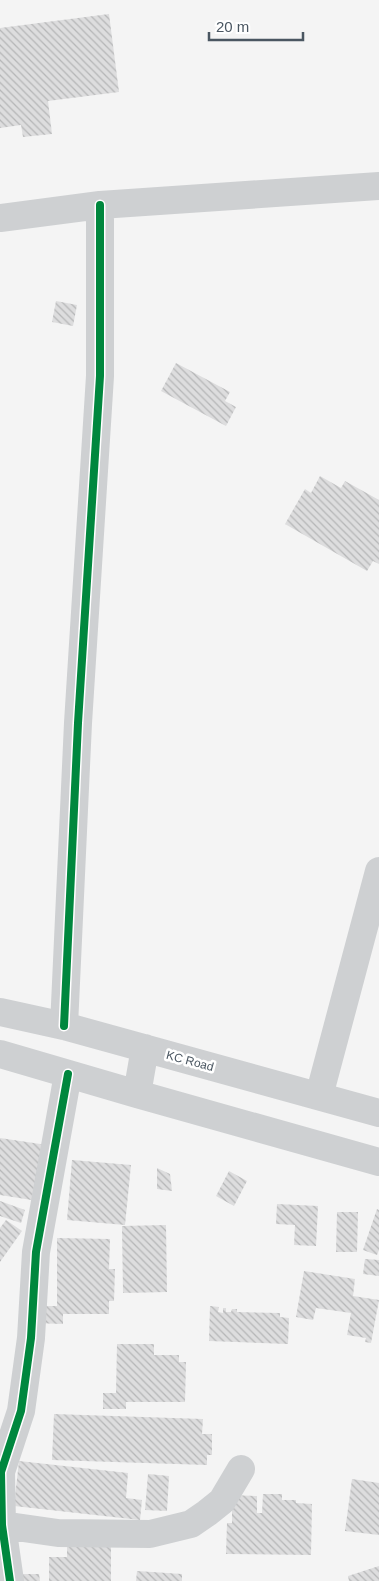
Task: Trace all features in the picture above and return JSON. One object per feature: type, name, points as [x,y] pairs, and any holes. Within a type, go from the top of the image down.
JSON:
[{"type":"street","points":[[0,218],[100,205],[379,186]]},
{"type":"street","points":[[64,1026],[78,723],[100,376],[100,205]]},
{"type":"street","points":[[319,1096],[379,871]]},
{"type":"street","name":"KC Road","points":[[0,1012],[64,1026],[379,1113]]},
{"type":"street","points":[[137,1094],[145,1048]]},
{"type":"street","points":[[0,1054],[379,1162]]},
{"type":"street","points":[[10,1581],[2,1525],[0,1472],[21,1411],[31,1338],[36,1252],[68,1074]]},
{"type":"street","points":[[2,1525],[58,1534],[150,1534],[191,1524],[207,1513],[222,1501],[240,1469]]},
{"type":"building","points":[[109,14],[119,92],[48,101],[52,134],[23,137],[21,125],[0,128],[0,28]]},
{"type":"building","points":[[56,301],[77,305],[73,326],[52,322]]},
{"type":"building","points":[[176,363],[230,392],[225,401],[236,407],[226,426],[161,391]]},
{"type":"building","points":[[320,476],[341,488],[345,481],[379,500],[379,564],[373,561],[367,571],[285,524],[305,489],[311,493]]},
{"type":"building","points":[[0,1138],[47,1145],[38,1201],[0,1195]]},
{"type":"building","points":[[72,1160],[131,1165],[125,1225],[67,1220]]},
{"type":"building","points":[[157,1168],[170,1174],[172,1191],[157,1189]]},
{"type":"building","points":[[229,1171],[247,1181],[234,1206],[216,1196]]},
{"type":"building","points":[[0,1201],[25,1210],[21,1223],[0,1216]]},
{"type":"building","points":[[277,1204],[318,1206],[316,1246],[294,1245],[295,1225],[276,1224]]},
{"type":"building","points":[[377,1209],[379,1210],[379,1250],[377,1255],[363,1250]]},
{"type":"building","points":[[337,1212],[358,1212],[357,1252],[336,1252]]},
{"type":"building","points":[[6,1220],[22,1231],[0,1262],[0,1228]]},
{"type":"building","points":[[166,1225],[167,1292],[123,1293],[122,1226]]},
{"type":"building","points":[[57,1238],[110,1239],[109,1269],[115,1269],[114,1301],[109,1301],[109,1314],[63,1314],[63,1324],[33,1323],[33,1306],[57,1306]]},
{"type":"building","points":[[365,1259],[379,1260],[379,1276],[363,1274]]},
{"type":"building","points":[[304,1271],[355,1279],[353,1296],[379,1300],[371,1343],[365,1342],[366,1338],[347,1335],[351,1313],[316,1308],[313,1320],[296,1317]]},
{"type":"building","points":[[210,1306],[219,1307],[218,1312],[223,1313],[223,1308],[226,1308],[226,1312],[237,1309],[237,1312],[280,1313],[280,1317],[289,1318],[288,1344],[209,1341]]},
{"type":"building","points":[[117,1344],[154,1344],[154,1355],[179,1355],[179,1362],[186,1362],[185,1402],[126,1402],[126,1409],[103,1409],[103,1393],[116,1393]]},
{"type":"building","points":[[54,1414],[203,1419],[202,1434],[212,1434],[212,1455],[207,1455],[207,1465],[52,1460]]},
{"type":"building","points":[[19,1461],[128,1473],[126,1498],[142,1500],[140,1520],[14,1506]]},
{"type":"building","points":[[148,1474],[169,1476],[167,1511],[145,1510]]},
{"type":"building","points":[[352,1479],[379,1483],[379,1535],[345,1531]]},
{"type":"building","points":[[263,1494],[282,1494],[282,1500],[296,1500],[296,1503],[312,1504],[311,1555],[226,1554],[227,1523],[232,1523],[232,1495],[257,1496],[257,1513],[262,1513]]},
{"type":"building","points":[[67,1540],[111,1540],[111,1581],[49,1581],[49,1557],[67,1557]]},
{"type":"building","points":[[379,1566],[379,1581],[349,1581],[348,1576]]},
{"type":"building","points":[[137,1571],[182,1574],[182,1581],[136,1581]]},
{"type":"building","points":[[22,1574],[39,1574],[40,1581],[22,1581]]},
{"type":"cycle path","points":[[64,1026],[78,723],[100,376],[100,205]]},
{"type":"cycle path","points":[[10,1581],[2,1525],[1,1472],[21,1411],[31,1338],[36,1252],[68,1074]]}]
